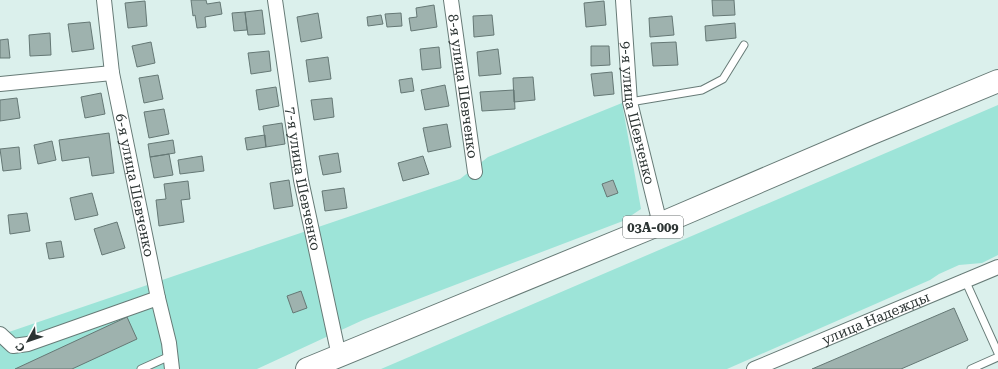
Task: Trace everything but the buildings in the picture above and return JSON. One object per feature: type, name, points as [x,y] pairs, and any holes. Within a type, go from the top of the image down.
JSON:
[{"type":"main road","name":"03А-009","points":[[307,369],[660,224],[998,81]]},
{"type":"street","name":"6-я улица Шевченко","points":[[104,0],[112,73],[158,298],[169,343],[171,362]]},
{"type":"street","name":"7-я улица Шевченко","points":[[274,0],[301,180],[339,356]]},
{"type":"street","name":"8-я улица Шевченко","points":[[450,0],[475,172]]},
{"type":"street","name":"9-я улица Шевченко","points":[[623,0],[630,102],[660,224]]},
{"type":"street","points":[[0,84],[112,73]]},
{"type":"street","name":"улица Надежды","points":[[754,369],[998,267]]},
{"type":"street","points":[[0,334],[13,346],[28,344],[158,298]]},
{"type":"lane","points":[[630,102],[702,90],[723,79],[744,45]]},
{"type":"lane","points":[[965,280],[998,353]]},
{"type":"lane","points":[[971,369],[998,357]]},
{"type":"lane","points":[[141,369],[171,362]]},
{"type":"green space","points":[[622,103],[641,209],[623,221],[363,320],[257,369],[0,369],[0,335],[460,179],[488,157]]},
{"type":"green space","points":[[998,105],[998,255],[982,263],[959,265],[930,280],[727,369],[381,369]]}]
